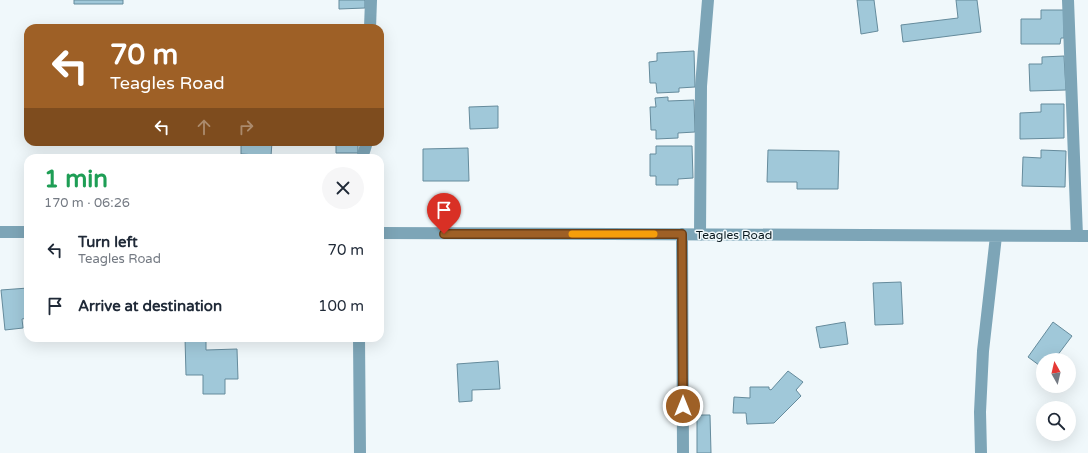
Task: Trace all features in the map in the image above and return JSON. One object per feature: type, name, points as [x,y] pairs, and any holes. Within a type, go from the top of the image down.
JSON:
[{"type":"street","points":[[370,24],[371,0]]},
{"type":"street","points":[[700,235],[701,86],[708,0]]},
{"type":"street","points":[[1068,0],[1083,236]]},
{"type":"street","points":[[0,232],[24,232]]},
{"type":"street","name":"Teagles Road","points":[[384,233],[1083,236]]},
{"type":"street","points":[[682,234],[683,453]]},
{"type":"street","points":[[981,453],[980,412],[983,352],[996,236]]},
{"type":"street","points":[[359,342],[360,453]]},
{"type":"building","points":[[74,0],[123,0],[123,4],[74,4]]},
{"type":"building","points":[[339,0],[365,0],[365,8],[339,9]]},
{"type":"building","points":[[857,0],[874,0],[878,31],[861,34]]},
{"type":"building","points":[[956,0],[977,0],[981,32],[903,42],[901,25],[958,18]]},
{"type":"building","points":[[1041,10],[1064,10],[1064,38],[1061,38],[1060,44],[1021,44],[1021,19],[1041,19]]},
{"type":"building","points":[[694,51],[695,87],[679,88],[679,92],[657,93],[656,83],[650,83],[649,62],[657,61],[657,53]]},
{"type":"building","points":[[1064,56],[1066,90],[1030,91],[1029,64],[1042,64],[1042,57]]},
{"type":"building","points":[[668,97],[668,101],[694,100],[695,132],[678,133],[678,138],[656,139],[656,130],[651,130],[650,107],[656,107],[655,98]]},
{"type":"building","points":[[1041,104],[1064,104],[1064,138],[1020,139],[1020,113],[1041,112]]},
{"type":"building","points":[[498,106],[498,128],[470,129],[469,107]]},
{"type":"building","points":[[241,146],[272,146],[271,154],[241,154]]},
{"type":"building","points":[[336,146],[358,146],[358,153],[336,153]]},
{"type":"building","points":[[656,146],[692,146],[693,178],[678,179],[678,185],[656,185],[656,176],[650,176],[650,154],[656,154]]},
{"type":"building","points":[[468,148],[469,181],[423,181],[423,149]]},
{"type":"building","points":[[768,150],[839,151],[838,189],[797,189],[797,182],[767,182]]},
{"type":"building","points":[[1041,150],[1066,151],[1065,187],[1022,186],[1023,157],[1041,158]]},
{"type":"building","points":[[901,282],[903,324],[875,325],[873,283]]},
{"type":"building","points":[[24,288],[24,319],[22,319],[23,328],[5,330],[1,290]]},
{"type":"building","points":[[845,322],[848,344],[820,348],[816,327]]},
{"type":"building","points":[[1053,322],[1072,336],[1059,353],[1036,353],[1036,363],[1028,357]]},
{"type":"building","points":[[185,342],[206,342],[206,350],[237,349],[238,379],[225,379],[225,394],[203,394],[203,375],[186,375]]},
{"type":"building","points":[[498,361],[500,389],[472,390],[472,401],[459,402],[457,364]]},
{"type":"building","points":[[788,371],[803,382],[796,390],[801,396],[774,423],[747,424],[746,413],[733,413],[734,397],[750,398],[750,387],[769,387],[771,390]]},
{"type":"building","points":[[697,415],[710,415],[711,453],[697,453]]},
{"type":"slow traffic","points":[[572,234],[654,234]]},
{"type":"route","points":[[444,234],[682,234],[683,406]]}]
